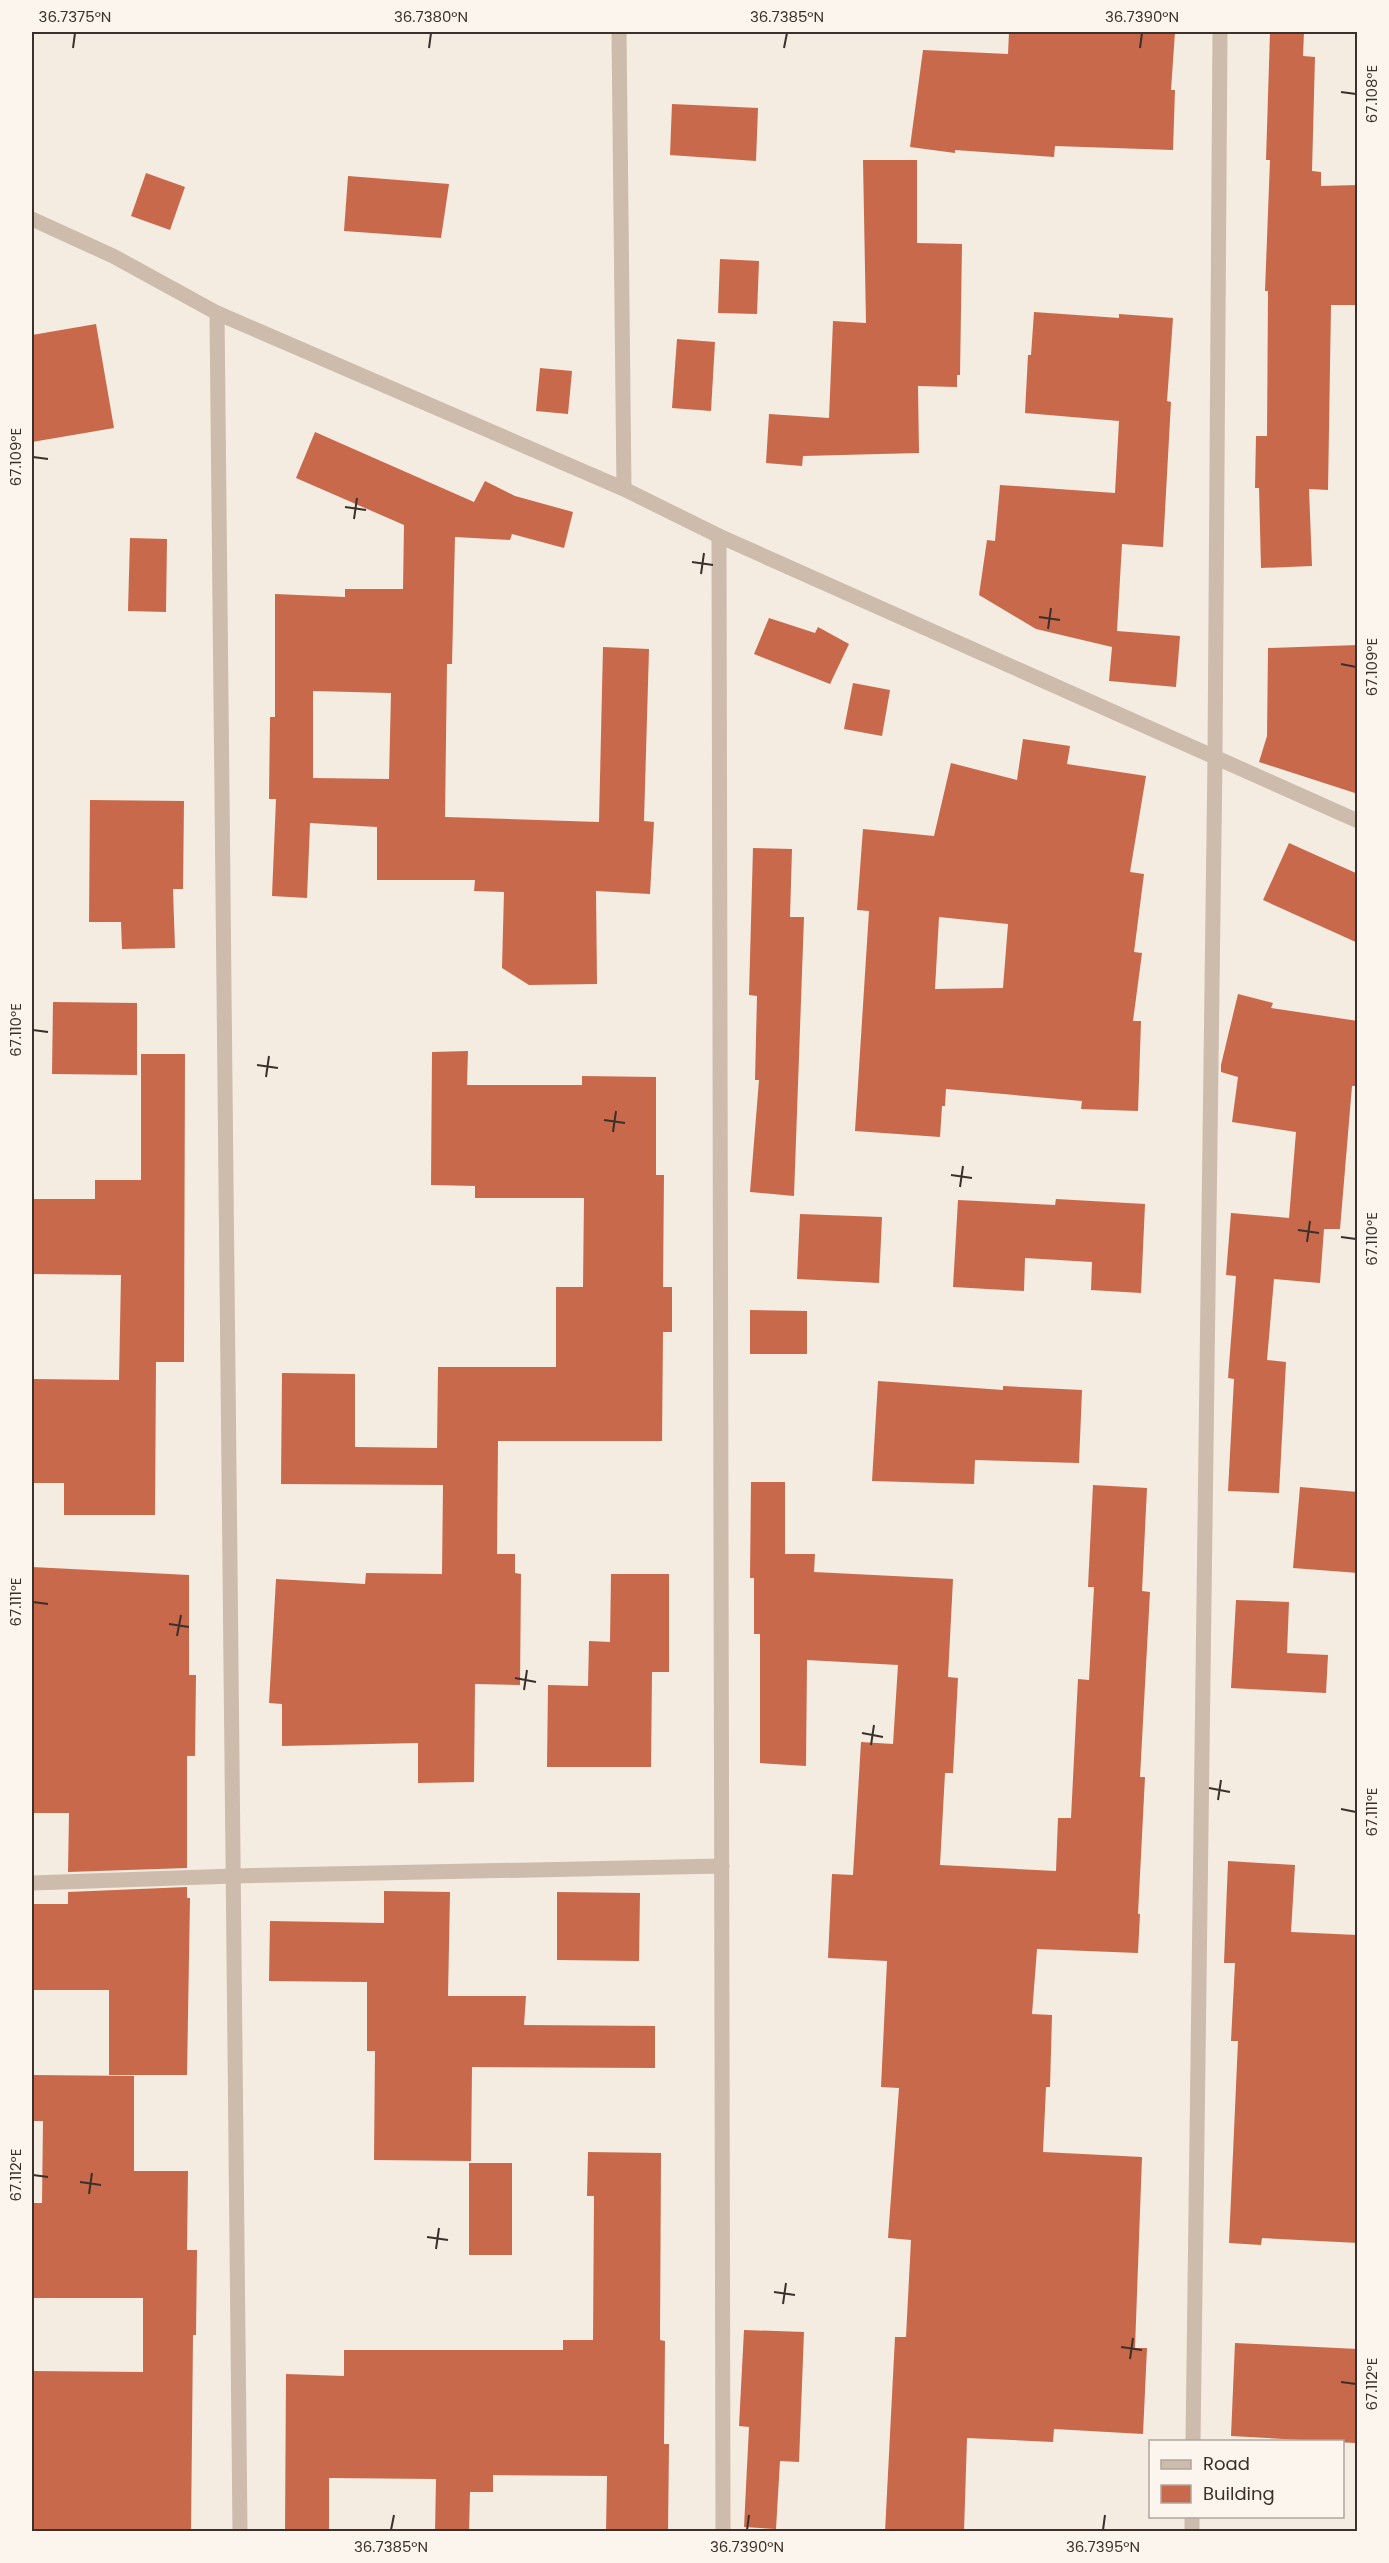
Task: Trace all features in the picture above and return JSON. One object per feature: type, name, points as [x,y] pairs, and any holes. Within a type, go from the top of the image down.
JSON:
[{"type":"street","points":[[619,32],[624,489]]},
{"type":"street","points":[[1193,2440],[1215,758],[1220,32]]},
{"type":"street","points":[[32,219],[113,256],[217,314],[624,489],[719,536],[1358,821]]},
{"type":"street","points":[[217,314],[240,2532]]},
{"type":"street","points":[[719,536],[723,2532]]},
{"type":"street","points":[[32,1883],[234,1876],[722,1866]]},
{"type":"building","points":[[1009,32],[1175,32],[1171,90],[1175,90],[1173,150],[1055,146],[1054,157],[955,150],[955,153],[910,147],[923,50],[1008,54]]},
{"type":"building","points":[[1270,32],[1304,32],[1303,56],[1315,57],[1312,171],[1321,172],[1321,186],[1358,185],[1358,305],[1331,305],[1328,490],[1309,489],[1312,566],[1261,568],[1259,488],[1255,488],[1256,436],[1267,436],[1268,291],[1265,291],[1270,160],[1266,160]]},
{"type":"building","points":[[672,104],[758,108],[756,161],[670,155]]},
{"type":"building","points":[[863,160],[917,160],[917,243],[962,244],[960,375],[957,375],[957,387],[918,386],[919,453],[803,456],[802,466],[766,463],[769,414],[829,418],[833,321],[866,323]]},
{"type":"building","points":[[146,173],[185,187],[170,230],[131,216]]},
{"type":"building","points":[[348,176],[449,184],[441,238],[344,231]]},
{"type":"building","points":[[720,259],[759,261],[757,314],[718,313]]},
{"type":"building","points":[[1034,312],[1119,318],[1119,314],[1173,318],[1167,401],[1171,402],[1163,547],[1122,544],[1117,631],[1180,636],[1176,687],[1109,681],[1112,647],[1036,629],[979,595],[987,540],[995,541],[1000,485],[1115,493],[1119,421],[1025,413],[1028,355],[1031,355]]},
{"type":"building","points":[[96,324],[114,428],[32,442],[32,335]]},
{"type":"building","points":[[677,339],[715,342],[711,411],[672,408]]},
{"type":"building","points":[[540,368],[572,371],[568,414],[536,411]]},
{"type":"building","points":[[315,432],[474,502],[485,481],[515,496],[573,512],[564,548],[512,534],[510,540],[455,537],[452,664],[447,664],[445,817],[599,822],[603,647],[649,649],[644,821],[654,822],[650,894],[596,891],[597,984],[529,985],[502,968],[504,892],[474,891],[475,880],[377,880],[377,827],[310,823],[307,898],[272,896],[276,799],[269,799],[270,717],[275,717],[275,594],[345,597],[345,589],[403,589],[404,525],[296,478]],"holes":[[[313,691],[391,693],[389,779],[313,778]]]},
{"type":"building","points":[[130,538],[167,539],[166,612],[128,611]]},
{"type":"building","points":[[769,618],[815,633],[818,627],[849,644],[830,684],[754,654]]},
{"type":"building","points":[[1358,645],[1358,794],[1259,762],[1267,736],[1268,648]]},
{"type":"building","points":[[853,683],[890,690],[882,736],[844,729]]},
{"type":"building","points":[[1023,739],[1070,746],[1067,764],[1146,776],[1130,872],[1144,874],[1134,952],[1142,953],[1133,1021],[1141,1021],[1138,1111],[1081,1109],[1082,1101],[946,1089],[945,1106],[942,1106],[940,1137],[855,1131],[869,911],[857,910],[863,829],[934,836],[951,763],[1017,780]],"holes":[[[939,917],[1008,924],[1003,988],[935,989]]]},
{"type":"building","points":[[90,800],[184,801],[183,889],[173,889],[175,948],[122,949],[121,922],[89,922]]},
{"type":"building","points":[[1289,843],[1358,874],[1358,943],[1263,900]]},
{"type":"building","points":[[753,848],[792,849],[790,917],[804,917],[794,1196],[750,1192],[759,1080],[755,1080],[757,996],[749,995]]},
{"type":"building","points":[[1238,994],[1273,1003],[1271,1008],[1358,1021],[1358,1086],[1352,1086],[1340,1229],[1324,1229],[1320,1283],[1274,1279],[1267,1360],[1286,1362],[1279,1493],[1228,1491],[1234,1379],[1228,1378],[1236,1276],[1226,1275],[1231,1213],[1289,1218],[1296,1132],[1232,1122],[1238,1077],[1221,1072],[1221,1065]]},
{"type":"building","points":[[53,1002],[137,1003],[137,1075],[52,1074]]},
{"type":"building","points":[[468,1051],[467,1085],[582,1085],[582,1076],[656,1077],[656,1175],[664,1175],[663,1287],[672,1287],[672,1332],[663,1332],[662,1441],[498,1441],[497,1554],[515,1554],[515,1573],[521,1574],[520,1685],[475,1684],[474,1782],[418,1783],[418,1743],[282,1746],[282,1704],[269,1703],[276,1579],[365,1584],[366,1573],[442,1574],[443,1485],[281,1484],[282,1373],[355,1374],[355,1447],[437,1448],[438,1367],[556,1367],[556,1287],[583,1287],[584,1198],[475,1198],[475,1186],[431,1185],[432,1052]]},
{"type":"building","points":[[141,1054],[185,1054],[184,1362],[156,1362],[155,1515],[64,1515],[64,1483],[32,1483],[32,1379],[119,1380],[121,1275],[32,1274],[32,1199],[95,1199],[95,1180],[141,1180]]},
{"type":"building","points":[[1056,1199],[1145,1204],[1141,1293],[1091,1290],[1092,1262],[1025,1258],[1024,1291],[953,1287],[958,1200],[1055,1205]]},
{"type":"building","points":[[800,1214],[882,1217],[879,1283],[797,1279]]},
{"type":"building","points":[[750,1310],[807,1311],[807,1354],[750,1354]]},
{"type":"building","points":[[878,1381],[1003,1390],[1003,1386],[1082,1390],[1079,1463],[975,1460],[974,1484],[872,1481]]},
{"type":"building","points":[[751,1482],[785,1482],[785,1554],[815,1554],[814,1572],[953,1579],[948,1677],[958,1678],[953,1773],[945,1773],[940,1865],[1056,1871],[1058,1818],[1071,1818],[1078,1679],[1089,1680],[1094,1587],[1088,1587],[1093,1485],[1147,1488],[1142,1591],[1150,1592],[1140,1777],[1145,1777],[1138,1953],[1037,1949],[1032,2014],[1052,2015],[1050,2087],[1046,2087],[1043,2152],[1142,2157],[1135,2348],[1147,2348],[1143,2434],[1054,2429],[1053,2442],[967,2438],[964,2532],[885,2532],[895,2337],[906,2337],[911,2240],[888,2238],[899,2088],[881,2087],[887,1961],[828,1958],[832,1874],[853,1875],[861,1742],[893,1744],[898,1665],[807,1660],[806,1766],[760,1763],[760,1634],[754,1634],[754,1578],[750,1578]]},
{"type":"building","points":[[1300,1487],[1358,1492],[1358,1573],[1293,1568]]},
{"type":"building","points":[[32,1567],[189,1575],[189,1675],[196,1675],[195,1756],[187,1756],[187,1868],[68,1872],[69,1813],[32,1813]]},
{"type":"building","points":[[611,1574],[669,1574],[669,1672],[652,1672],[651,1767],[547,1767],[548,1685],[588,1686],[589,1641],[610,1642]]},
{"type":"building","points":[[1236,1600],[1289,1602],[1287,1653],[1328,1655],[1326,1693],[1231,1688]]},
{"type":"building","points":[[1228,1861],[1295,1865],[1291,1932],[1358,1935],[1358,2243],[1262,2238],[1261,2245],[1229,2243],[1238,2041],[1231,2041],[1235,1963],[1224,1963]]},
{"type":"building","points":[[187,1887],[187,1898],[190,1898],[187,2075],[109,2075],[109,1990],[32,1990],[32,1904],[68,1904],[68,1892]]},
{"type":"building","points":[[384,1891],[450,1892],[448,1996],[526,1996],[524,2025],[655,2026],[655,2068],[472,2067],[471,2161],[374,2160],[375,2051],[367,2051],[367,1982],[269,1981],[270,1921],[384,1923]]},
{"type":"building","points":[[557,1892],[640,1893],[639,1961],[557,1960]]},
{"type":"building","points":[[32,2075],[134,2076],[134,2171],[188,2171],[187,2250],[197,2250],[196,2335],[193,2335],[191,2532],[32,2532],[32,2371],[143,2372],[143,2298],[32,2298],[32,2203],[42,2203],[43,2121],[32,2121]]},
{"type":"building","points":[[588,2152],[661,2153],[660,2340],[665,2341],[664,2444],[669,2444],[668,2532],[606,2532],[607,2476],[493,2475],[493,2492],[470,2492],[469,2532],[435,2532],[436,2479],[329,2478],[329,2532],[285,2532],[286,2374],[344,2376],[344,2350],[563,2350],[563,2340],[593,2340],[594,2196],[587,2196]]},
{"type":"building","points":[[469,2163],[512,2163],[512,2255],[469,2255]]},
{"type":"building","points":[[744,2330],[804,2332],[799,2462],[780,2461],[776,2529],[744,2527],[749,2427],[739,2426]]},
{"type":"building","points":[[1235,2343],[1358,2349],[1355,2443],[1344,2442],[1344,2440],[1231,2436]]}]
